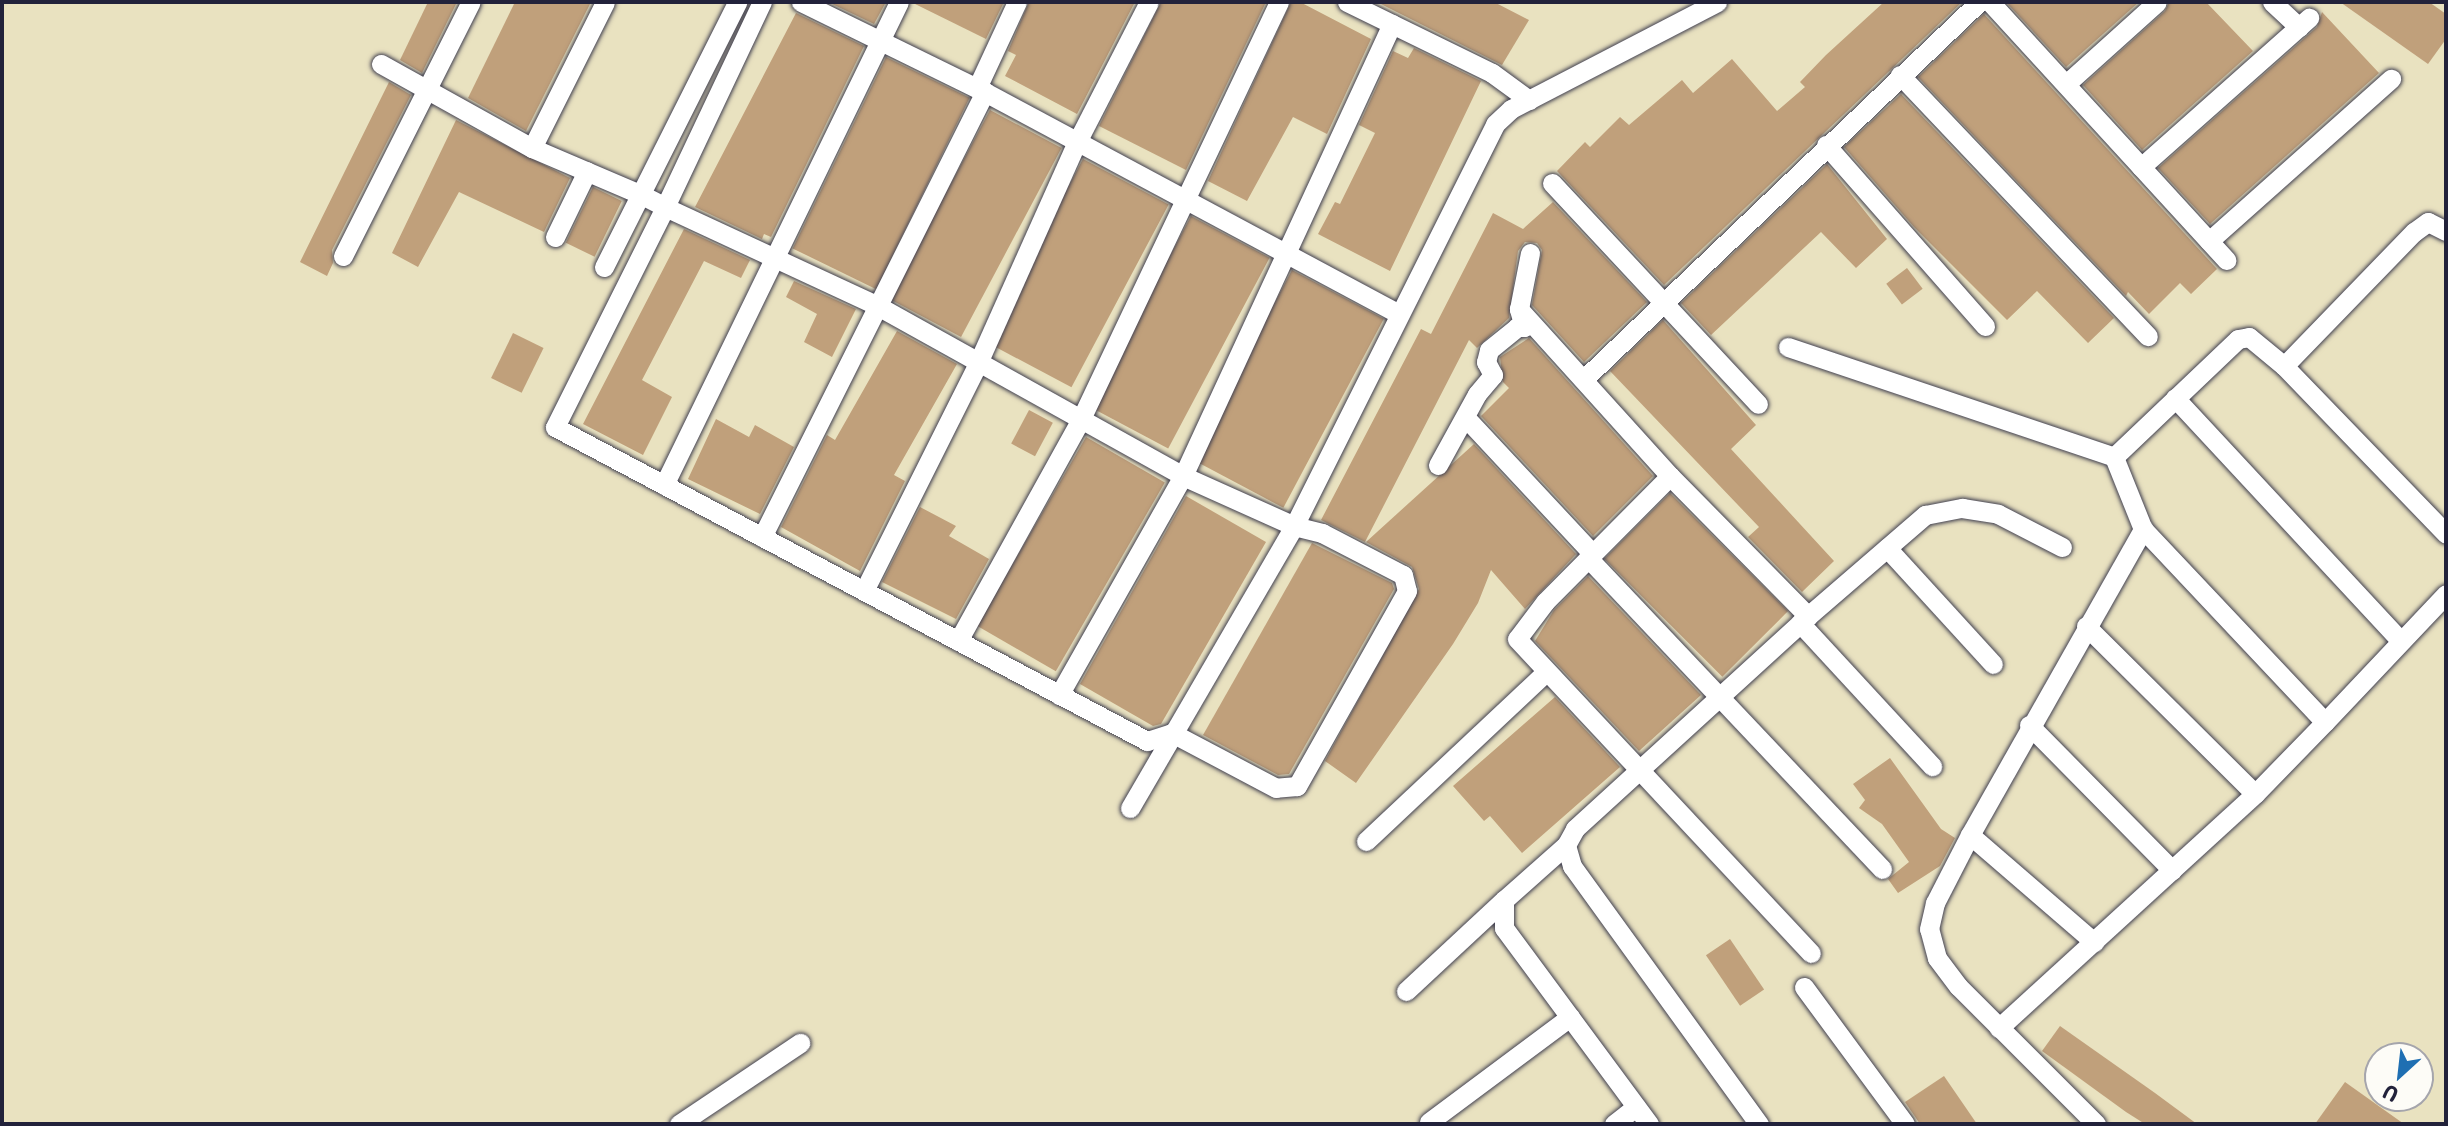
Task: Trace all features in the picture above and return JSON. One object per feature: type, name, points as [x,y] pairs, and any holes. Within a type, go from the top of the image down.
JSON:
[{"type":"street","points":[[343,256],[426,86],[471,2]]},
{"type":"street","points":[[532,148],[605,2]]},
{"type":"street","points":[[604,267],[737,2]]},
{"type":"street","points":[[381,64],[426,86],[532,148],[640,194],[665,207],[876,305],[1183,476],[1294,526],[1322,533],[1395,569],[1407,582],[1407,591],[1297,786],[1276,788],[1172,733],[1146,741],[555,427],[665,207],[762,2]]},
{"type":"street","points":[[801,2],[981,90],[1398,313]]},
{"type":"street","points":[[664,485],[778,258],[899,2]]},
{"type":"street","points":[[762,537],[981,90],[1017,2]]},
{"type":"street","points":[[864,591],[978,363],[1077,142],[1149,2]]},
{"type":"street","points":[[958,641],[1080,421],[1183,198],[1279,2]]},
{"type":"street","points":[[1347,2],[1492,74],[1529,100]]},
{"type":"street","points":[[1130,808],[1294,526],[1491,129],[1511,109],[1717,2]]},
{"type":"street","points":[[1585,378],[1661,301],[1979,2]]},
{"type":"street","points":[[1990,2],[2226,260]]},
{"type":"street","points":[[2066,84],[2157,2]]},
{"type":"street","points":[[2141,166],[2304,22],[2272,2]]},
{"type":"street","points":[[1059,695],[1183,476],[1288,255],[1392,24]]},
{"type":"street","points":[[1900,75],[2148,336]]},
{"type":"street","points":[[2209,241],[2391,79]]},
{"type":"street","points":[[1826,145],[1985,326]]},
{"type":"street","points":[[555,237],[587,171]]},
{"type":"street","points":[[1552,183],[1758,404]]},
{"type":"street","points":[[2284,366],[2414,232],[2428,222],[2446,231]]},
{"type":"street","points":[[1438,465],[1477,394],[1493,375],[1486,362],[1489,350],[1517,327],[1524,327],[1520,309],[1530,253]]},
{"type":"street","points":[[1520,309],[1804,620],[1932,766]]},
{"type":"street","points":[[2114,457],[2238,339],[2249,337],[2284,366],[2446,534]]},
{"type":"street","points":[[1788,347],[2114,457],[2143,529],[2325,722]]},
{"type":"street","points":[[2175,398],[2400,640]]},
{"type":"street","points":[[1466,418],[1720,698],[1882,869]]},
{"type":"street","points":[[1670,476],[1590,556],[1517,639],[1811,953]]},
{"type":"street","points":[[1406,991],[1566,845],[1575,829],[1804,620],[1925,515],[1962,508],[1998,514],[2062,547]]},
{"type":"street","points":[[2096,1124],[1958,986],[1931,945],[1935,903],[2029,726],[2143,529]]},
{"type":"street","points":[[1887,548],[1993,664]]},
{"type":"street","points":[[1999,1028],[2255,794],[2446,594]]},
{"type":"street","points":[[2086,626],[2255,794]]},
{"type":"street","points":[[1366,841],[1546,672]]},
{"type":"street","points":[[2029,726],[2172,870]]},
{"type":"street","points":[[1970,835],[2094,942]]},
{"type":"street","points":[[1566,845],[1572,866],[1759,1124]]},
{"type":"street","points":[[1504,900],[1504,928],[1649,1124]]},
{"type":"street","points":[[1804,987],[1905,1124]]},
{"type":"street","points":[[1429,1122],[1570,1017]]},
{"type":"street","points":[[679,1124],[800,1043]]},
{"type":"street","points":[[1614,1124],[1636,1107]]},
{"type":"building","points":[[428,2],[457,2],[422,73],[400,60]]},
{"type":"building","points":[[515,2],[591,2],[526,131],[468,98]]},
{"type":"building","points":[[828,2],[886,2],[874,24]]},
{"type":"building","points":[[911,2],[1004,2],[986,39]]},
{"type":"building","points":[[1029,2],[1135,2],[1077,114],[1005,76],[1016,55],[1008,51]]},
{"type":"building","points":[[1161,2],[1266,2],[1186,170],[1099,126]]},
{"type":"building","points":[[1291,2],[1300,2],[1371,39],[1327,134],[1293,117],[1247,201],[1208,181]]},
{"type":"building","points":[[1377,2],[1494,2],[1529,20],[1502,65]]},
{"type":"building","points":[[1884,2],[1962,2],[1664,285],[1557,171],[1585,142],[1590,147],[1620,117],[1629,125],[1682,80],[1693,93],[1732,59],[1777,111],[1805,87],[1800,82],[1826,55]]},
{"type":"building","points":[[2006,2],[2139,2],[2066,67]]},
{"type":"building","points":[[2169,2],[2206,2],[2253,51],[2142,150],[2083,85],[2165,11]]},
{"type":"building","points":[[2340,2],[2429,2],[2446,14],[2446,39],[2428,64]]},
{"type":"building","points":[[2322,12],[2379,73],[2210,224],[2158,168],[2317,27]]},
{"type":"building","points":[[796,13],[864,46],[771,237],[764,234],[762,239],[695,207]]},
{"type":"building","points":[[1984,14],[2217,269],[2191,294],[2180,283],[2149,314],[2128,292],[2126,296],[1918,77]]},
{"type":"building","points":[[1414,48],[1481,81],[1390,271],[1318,234],[1335,202],[1340,204],[1375,133],[1359,125],[1393,51],[1408,58]]},
{"type":"building","points":[[886,57],[970,98],[876,289],[793,248]]},
{"type":"building","points":[[389,82],[411,95],[332,250],[333,263],[327,276],[300,262]]},
{"type":"building","points":[[1901,94],[2114,318],[2088,343],[2037,291],[2007,320],[1914,227],[1844,147]]},
{"type":"building","points":[[990,110],[1062,148],[961,337],[890,299]]},
{"type":"building","points":[[456,120],[570,178],[544,232],[459,192],[418,267],[392,253]]},
{"type":"building","points":[[1083,159],[1169,205],[1071,387],[986,342]]},
{"type":"building","points":[[1827,164],[1887,239],[1856,268],[1821,232],[1711,335],[1681,303]]},
{"type":"building","points":[[593,187],[622,201],[595,257],[566,243]]},
{"type":"building","points":[[1553,202],[1647,302],[1584,362],[1532,305],[1542,250],[1537,243],[1525,242],[1518,251],[1509,318],[1477,348],[1469,340],[1365,542],[1321,520],[1421,329],[1431,334],[1493,213],[1523,229]]},
{"type":"building","points":[[1191,216],[1270,258],[1168,448],[1090,407]]},
{"type":"building","points":[[684,229],[750,260],[741,278],[704,261],[642,380],[672,397],[643,455],[583,424]]},
{"type":"building","points":[[1907,268],[1923,289],[1902,304],[1886,284]]},
{"type":"building","points":[[1292,270],[1384,319],[1283,508],[1192,459]]},
{"type":"building","points":[[794,281],[856,309],[832,357],[804,342],[817,314],[786,297]]},
{"type":"building","points":[[1663,320],[1756,425],[1731,449],[1834,561],[1802,592],[1748,537],[1759,527],[1610,371]]},
{"type":"building","points":[[897,331],[957,364],[894,475],[905,481],[860,571],[781,527],[827,435],[835,440]]},
{"type":"building","points":[[513,333],[544,348],[522,393],[491,378]]},
{"type":"building","points":[[1529,338],[1653,476],[1593,536],[1481,416],[1509,388],[1503,382],[1500,357]]},
{"type":"building","points":[[1029,410],[1053,423],[1035,456],[1011,444]]},
{"type":"building","points":[[716,419],[749,437],[755,425],[794,447],[760,514],[688,479]]},
{"type":"building","points":[[1086,437],[1165,482],[1056,671],[977,626]]},
{"type":"building","points":[[1474,444],[1576,554],[1525,609],[1491,570],[1478,603],[1453,644],[1356,783],[1325,761],[1419,589],[1412,567],[1366,542]]},
{"type":"building","points":[[1670,493],[1788,611],[1722,677],[1604,559]]},
{"type":"building","points":[[1186,496],[1266,542],[1161,724],[1153,726],[1080,684]]},
{"type":"building","points":[[920,507],[956,526],[949,536],[989,559],[956,619],[882,582]]},
{"type":"building","points":[[1312,543],[1392,583],[1394,589],[1289,774],[1278,775],[1203,735]]},
{"type":"building","points":[[1588,576],[1701,695],[1639,751],[1535,641],[1554,610]]},
{"type":"building","points":[[1555,697],[1620,767],[1522,853],[1490,816],[1484,821],[1453,786]]},
{"type":"building","points":[[1890,758],[1941,829],[1955,838],[1940,866],[1898,893],[1888,879],[1909,862],[1882,824],[1859,808],[1865,800],[1853,784]]},
{"type":"building","points":[[1730,939],[1764,990],[1740,1006],[1706,955]]},
{"type":"building","points":[[2060,1026],[2197,1124],[2145,1124],[2126,1112],[2042,1051]]},
{"type":"building","points":[[1944,1076],[1977,1124],[1920,1124],[1905,1102]]},
{"type":"building","points":[[2345,1082],[2364,1096],[2364,1112],[2387,1112],[2404,1124],[2315,1124]]}]
